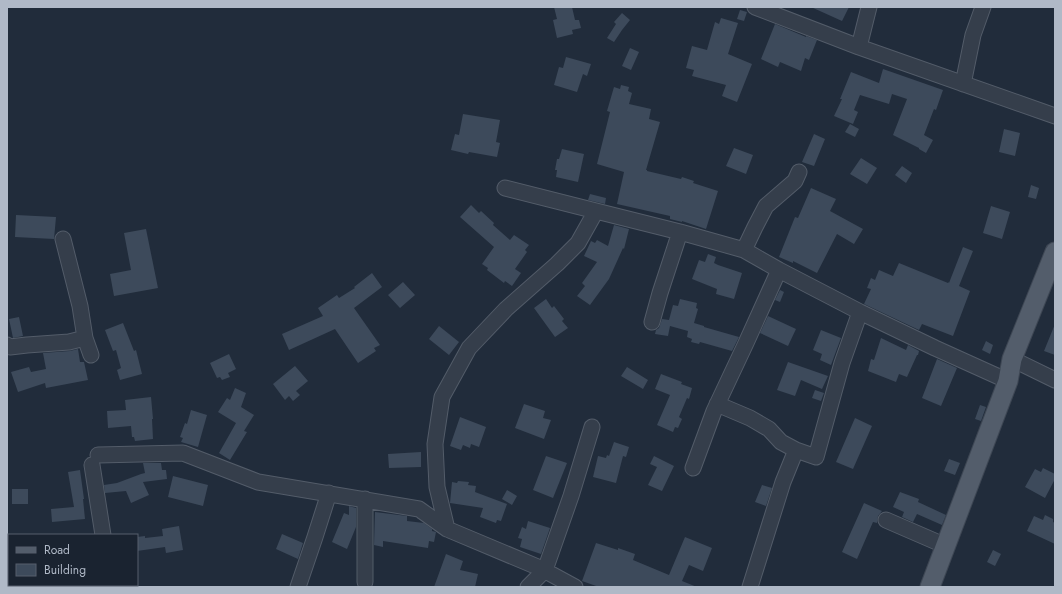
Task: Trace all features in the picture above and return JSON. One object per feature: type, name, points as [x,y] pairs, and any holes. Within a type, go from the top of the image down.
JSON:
[{"type":"main road","points":[[930,587],[1008,381],[1012,359],[1055,252]]},
{"type":"street","points":[[755,7],[859,47],[1055,116]]},
{"type":"street","points":[[859,47],[869,7]]},
{"type":"street","points":[[962,84],[973,35],[983,7]]},
{"type":"street","points":[[744,250],[766,206],[795,182],[799,172]]},
{"type":"street","points":[[505,188],[680,232],[744,250],[860,312],[1008,381]]},
{"type":"street","points":[[447,529],[437,487],[435,458],[435,444],[442,397],[469,348],[506,309],[557,264],[578,243],[596,211]]},
{"type":"street","points":[[652,322],[680,232]]},
{"type":"street","points":[[63,239],[80,306],[85,338],[91,356]]},
{"type":"street","points":[[693,468],[717,404],[779,270]]},
{"type":"street","points":[[717,404],[750,418],[769,429],[781,442],[796,450],[816,457],[842,363],[860,312]]},
{"type":"street","points":[[8,347],[69,342],[85,338]]},
{"type":"street","points":[[1012,359],[1055,380]]},
{"type":"street","points":[[528,587],[545,570],[571,496],[592,426]]},
{"type":"street","points":[[750,587],[783,482],[796,450]]},
{"type":"street","points":[[103,534],[95,460],[183,453],[258,482],[419,508],[447,529],[545,570],[575,587]]},
{"type":"street","points":[[298,587],[316,537],[329,493]]},
{"type":"street","points":[[364,582],[365,499]]},
{"type":"street","points":[[886,520],[946,546]]},
{"type":"building","points":[[554,7],[572,7],[575,20],[579,20],[581,28],[572,30],[573,34],[557,38],[553,20],[557,19]]},
{"type":"building","points":[[811,7],[849,7],[842,21]]},
{"type":"building","points":[[740,10],[747,12],[744,21],[737,19]]},
{"type":"building","points":[[622,13],[630,20],[614,42],[607,38],[616,24],[614,22]]},
{"type":"building","points":[[721,18],[738,23],[728,54],[752,64],[737,102],[722,96],[726,85],[692,76],[694,70],[686,68],[692,46],[707,50],[715,22],[719,24]]},
{"type":"building","points":[[775,24],[817,40],[809,60],[805,58],[801,71],[780,62],[778,67],[761,59]]},
{"type":"building","points":[[630,48],[639,52],[631,70],[622,66]]},
{"type":"building","points":[[566,57],[591,64],[587,76],[583,74],[577,92],[554,85],[559,67],[563,68]]},
{"type":"building","points":[[883,69],[943,90],[936,110],[934,109],[924,135],[933,140],[926,153],[893,135],[907,99],[892,94],[889,104],[860,95],[854,110],[858,112],[853,124],[834,116],[842,99],[840,99],[851,72],[879,83]]},
{"type":"building","points":[[621,85],[629,87],[628,91],[632,93],[629,104],[651,109],[649,119],[660,122],[646,170],[681,179],[682,177],[694,181],[693,183],[718,191],[706,229],[682,221],[670,219],[670,216],[617,204],[624,172],[597,164],[610,112],[607,111],[614,87],[620,89]]},
{"type":"building","points":[[463,114],[500,120],[496,142],[500,143],[497,157],[469,152],[468,154],[451,150],[455,134],[459,135]]},
{"type":"building","points":[[850,124],[859,129],[855,137],[845,132]]},
{"type":"building","points":[[1004,129],[1020,133],[1015,156],[999,152]]},
{"type":"building","points":[[814,134],[825,139],[814,166],[802,162]]},
{"type":"building","points":[[734,148],[753,155],[746,174],[726,166]]},
{"type":"building","points":[[562,149],[584,154],[578,182],[556,177],[557,170],[555,170],[557,159],[559,159]]},
{"type":"building","points":[[861,158],[877,168],[867,184],[850,174]]},
{"type":"building","points":[[902,166],[912,173],[906,183],[895,175]]},
{"type":"building","points":[[1031,185],[1039,188],[1036,199],[1028,197]]},
{"type":"building","points":[[811,188],[836,199],[830,211],[863,229],[854,244],[837,234],[817,273],[793,261],[793,263],[779,257],[795,217],[798,218]]},
{"type":"building","points":[[590,194],[606,198],[605,204],[588,200]]},
{"type":"building","points":[[471,205],[479,213],[481,211],[494,223],[493,225],[510,240],[514,235],[529,245],[525,250],[527,252],[515,269],[521,273],[512,286],[505,281],[504,283],[487,270],[488,268],[482,264],[494,247],[460,217]]},
{"type":"building","points":[[991,206],[1010,212],[1002,239],[983,233]]},
{"type":"building","points":[[16,215],[56,217],[54,239],[15,237]]},
{"type":"building","points":[[614,225],[629,229],[624,249],[623,248],[609,279],[590,305],[577,296],[585,286],[582,283],[597,262],[584,256],[591,241],[595,243],[597,240],[608,246]]},
{"type":"building","points":[[146,229],[158,288],[114,296],[110,274],[131,270],[124,233]]},
{"type":"building","points":[[963,247],[973,251],[959,286],[970,291],[953,336],[922,324],[919,330],[864,304],[871,289],[867,288],[871,278],[875,280],[879,270],[893,276],[899,263],[949,283]]},
{"type":"building","points":[[708,254],[716,257],[714,263],[742,273],[734,299],[716,294],[717,289],[692,279],[699,260],[705,262]]},
{"type":"building","points":[[372,273],[382,287],[354,308],[380,345],[374,348],[376,351],[358,363],[335,329],[289,350],[282,334],[323,316],[318,308],[337,295],[339,298],[355,288],[354,287]]},
{"type":"building","points":[[403,282],[415,295],[400,308],[388,295]]},
{"type":"building","points":[[780,290],[784,292],[780,302],[775,300]]},
{"type":"building","points":[[546,299],[552,308],[554,306],[564,319],[562,321],[568,328],[555,337],[534,308]]},
{"type":"building","points":[[680,299],[697,303],[696,308],[698,309],[694,323],[739,337],[732,351],[700,342],[699,344],[691,342],[692,339],[687,337],[688,331],[670,326],[668,336],[655,334],[662,319],[669,320],[673,305],[678,306]]},
{"type":"building","points":[[768,316],[796,329],[788,346],[760,333]]},
{"type":"building","points":[[19,317],[23,336],[13,338],[9,319]]},
{"type":"building","points":[[123,323],[134,351],[136,350],[142,374],[120,380],[117,370],[121,368],[116,350],[113,351],[105,330]]},
{"type":"building","points":[[1055,324],[1055,355],[1044,351]]},
{"type":"building","points":[[439,326],[459,342],[449,355],[429,339]]},
{"type":"building","points":[[821,330],[841,338],[831,365],[820,360],[822,354],[813,350]]},
{"type":"building","points":[[881,338],[906,350],[908,345],[919,351],[907,377],[899,374],[896,382],[868,371],[871,359],[874,360]]},
{"type":"building","points":[[986,341],[993,345],[990,354],[982,350]]},
{"type":"building","points":[[78,349],[80,362],[84,362],[88,380],[46,388],[45,383],[18,392],[11,372],[29,367],[31,372],[46,369],[43,353]]},
{"type":"building","points":[[229,354],[236,369],[228,373],[230,377],[222,380],[220,377],[217,378],[210,363]]},
{"type":"building","points":[[937,359],[957,368],[941,406],[922,398]]},
{"type":"building","points":[[788,362],[828,376],[822,389],[801,380],[795,396],[777,390]]},
{"type":"building","points":[[295,366],[308,381],[296,391],[300,395],[293,401],[289,396],[285,400],[273,384]]},
{"type":"building","points":[[627,367],[648,380],[643,389],[621,376]]},
{"type":"building","points":[[661,374],[682,382],[681,384],[692,388],[689,399],[687,398],[679,417],[682,419],[678,428],[675,427],[673,432],[657,425],[670,395],[655,389]]},
{"type":"building","points":[[235,388],[246,393],[241,407],[254,415],[244,431],[247,432],[230,460],[219,453],[236,423],[218,412],[227,398],[230,400]]},
{"type":"building","points":[[815,390],[824,393],[821,401],[812,398]]},
{"type":"building","points":[[151,397],[153,439],[135,441],[134,437],[132,437],[131,426],[108,428],[107,411],[126,410],[125,400]]},
{"type":"building","points":[[524,404],[545,411],[543,418],[551,420],[544,439],[515,428]]},
{"type":"building","points":[[980,405],[986,407],[981,421],[975,419]]},
{"type":"building","points":[[191,410],[207,415],[198,447],[181,442],[183,438],[180,437],[185,423],[187,424]]},
{"type":"building","points":[[460,417],[486,427],[479,447],[471,444],[470,448],[463,445],[461,450],[450,446]]},
{"type":"building","points":[[855,418],[872,426],[853,469],[836,462]]},
{"type":"building","points":[[614,442],[629,447],[626,457],[623,456],[616,483],[593,477],[598,456],[606,458],[607,455],[609,456]]},
{"type":"building","points":[[421,452],[421,467],[389,468],[388,454]]},
{"type":"building","points":[[546,456],[567,463],[553,498],[533,490]]},
{"type":"building","points":[[654,456],[674,466],[662,491],[648,485],[657,467],[650,464]]},
{"type":"building","points":[[949,459],[960,463],[955,475],[944,471]]},
{"type":"building","points":[[143,463],[161,463],[162,470],[166,470],[167,479],[143,482],[149,495],[131,503],[126,491],[105,493],[104,485],[117,483],[145,473]]},
{"type":"building","points":[[1043,468],[1055,474],[1055,479],[1045,498],[1025,487],[1035,469],[1041,472]]},
{"type":"building","points":[[80,470],[85,519],[52,522],[51,509],[74,507],[68,472]]},
{"type":"building","points":[[173,476],[208,485],[203,506],[168,497]]},
{"type":"building","points":[[458,481],[469,482],[468,485],[476,486],[475,492],[507,504],[501,521],[497,520],[496,523],[480,517],[483,508],[450,503],[452,482],[457,483]]},
{"type":"building","points":[[762,485],[772,488],[766,506],[755,502]]},
{"type":"building","points":[[12,489],[28,489],[28,504],[12,504]]},
{"type":"building","points":[[507,490],[517,496],[512,505],[502,499]]},
{"type":"building","points":[[900,492],[919,499],[918,502],[946,515],[942,525],[917,514],[913,522],[902,517],[904,512],[893,507]]},
{"type":"building","points":[[864,503],[882,511],[878,516],[877,523],[873,522],[857,559],[842,552]]},
{"type":"building","points":[[349,506],[356,508],[356,527],[347,549],[332,542],[344,513],[349,515]]},
{"type":"building","points":[[375,512],[407,516],[407,521],[424,523],[432,529],[432,531],[436,532],[434,542],[429,541],[428,548],[383,541],[383,547],[374,545]]},
{"type":"building","points":[[1045,515],[1053,519],[1053,522],[1055,523],[1055,544],[1027,531],[1034,516],[1043,520]]},
{"type":"building","points":[[528,521],[550,528],[541,554],[520,547],[522,539],[518,538],[522,527],[526,529]]},
{"type":"building","points":[[179,526],[183,550],[166,553],[165,547],[138,551],[138,537],[145,536],[145,538],[163,536],[162,529]]},
{"type":"building","points":[[282,534],[303,543],[298,559],[276,549]]},
{"type":"building","points":[[685,537],[712,548],[703,571],[689,565],[682,581],[697,587],[599,587],[582,581],[596,543],[635,554],[633,560],[669,575]]},
{"type":"building","points":[[993,550],[1001,554],[995,566],[987,562]]},
{"type":"building","points":[[446,554],[463,561],[460,570],[478,574],[475,587],[434,587]]}]
